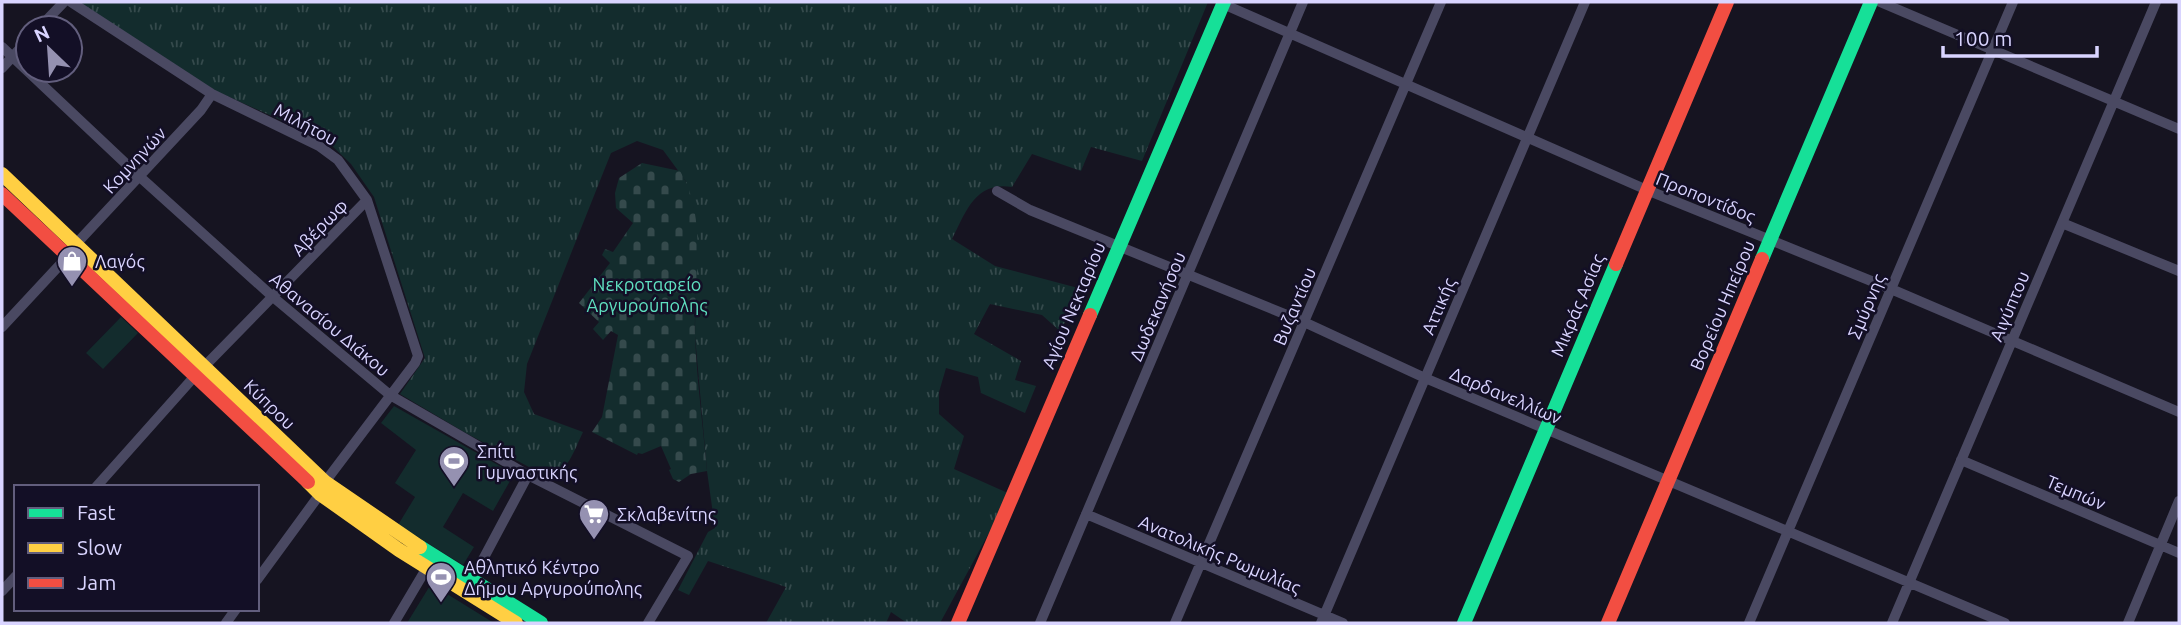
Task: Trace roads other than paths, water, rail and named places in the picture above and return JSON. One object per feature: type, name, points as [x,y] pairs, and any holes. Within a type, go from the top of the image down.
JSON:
[{"type":"street","name":"Μιλήτου","points":[[71,2],[212,94],[328,152],[345,168],[368,200],[418,356],[390,395]]},
{"type":"street","name":"Δωδεκανήσου","points":[[1040,623],[1303,2]]},
{"type":"street","name":"Βυζαντίου","points":[[1175,623],[1441,2]]},
{"type":"street","name":"Αττικής","points":[[1323,619],[1585,2]]},
{"type":"street","name":"Μικράς Ασίας","points":[[1464,623],[1727,2]]},
{"type":"street","name":"Βορείου Ηπείρου","points":[[1608,623],[1871,2]]},
{"type":"street","points":[[1880,2],[2179,129]]},
{"type":"street","name":"Σμύρνης","points":[[1749,623],[2013,2]]},
{"type":"street","name":"Αιγύπτου","points":[[1892,623],[2155,2]]},
{"type":"street","name":"Προποντίδος","points":[[1224,3],[1647,190],[1891,289],[2179,412]]},
{"type":"street","name":"Αγίου Νεκταρίου","points":[[958,623],[1224,3]]},
{"type":"street","name":"Αθανασίου Διάκου","points":[[2,47],[273,297],[390,395],[528,475],[688,556],[648,623]]},
{"type":"street","points":[[2,68],[13,56]]},
{"type":"street","name":"Κομνηνών","points":[[2,327],[201,110],[212,94]]},
{"type":"street","name":"Κύπρου","points":[[2,174],[72,250],[322,488],[516,623]]},
{"type":"street","name":"Δαρδανελλίων","points":[[996,191],[1030,210],[1304,322],[1425,378],[2006,623]]},
{"type":"street","name":"Κύπρου","points":[[2,194],[72,250]]},
{"type":"street","name":"Αβέρωφ","points":[[98,485],[199,372],[368,200]]},
{"type":"street","points":[[2062,223],[2179,271]]},
{"type":"street","points":[[259,577],[390,395]]},
{"type":"street","name":"Τεμπών","points":[[1961,460],[2179,553]]},
{"type":"street","points":[[472,580],[528,475]]},
{"type":"street","points":[[2128,623],[2179,501]]},
{"type":"street","name":"Ανατολικής Ρωμυλίας","points":[[1086,514],[1323,619],[1343,623]]},
{"type":"street","points":[[394,623],[430,562]]},
{"type":"street","name":"Κύπρου","points":[[430,562],[472,580],[541,623]]},
{"type":"street","points":[[2,591],[14,578]]},
{"type":"place","name":"Λαγός","points":[[72,288]]},
{"type":"place","name":"Σπίτι Γυμναστικής","points":[[454,488]]},
{"type":"place","name":"Σκλαβενίτης","points":[[594,541]]},
{"type":"place","name":"Αθλητικό Κέντρο Δήμου Αργυρούπολης","points":[[441,604]]},
{"type":"park label","name":"Νεκροταφείο Αργυρούπολης","points":[[647,294]]}]
